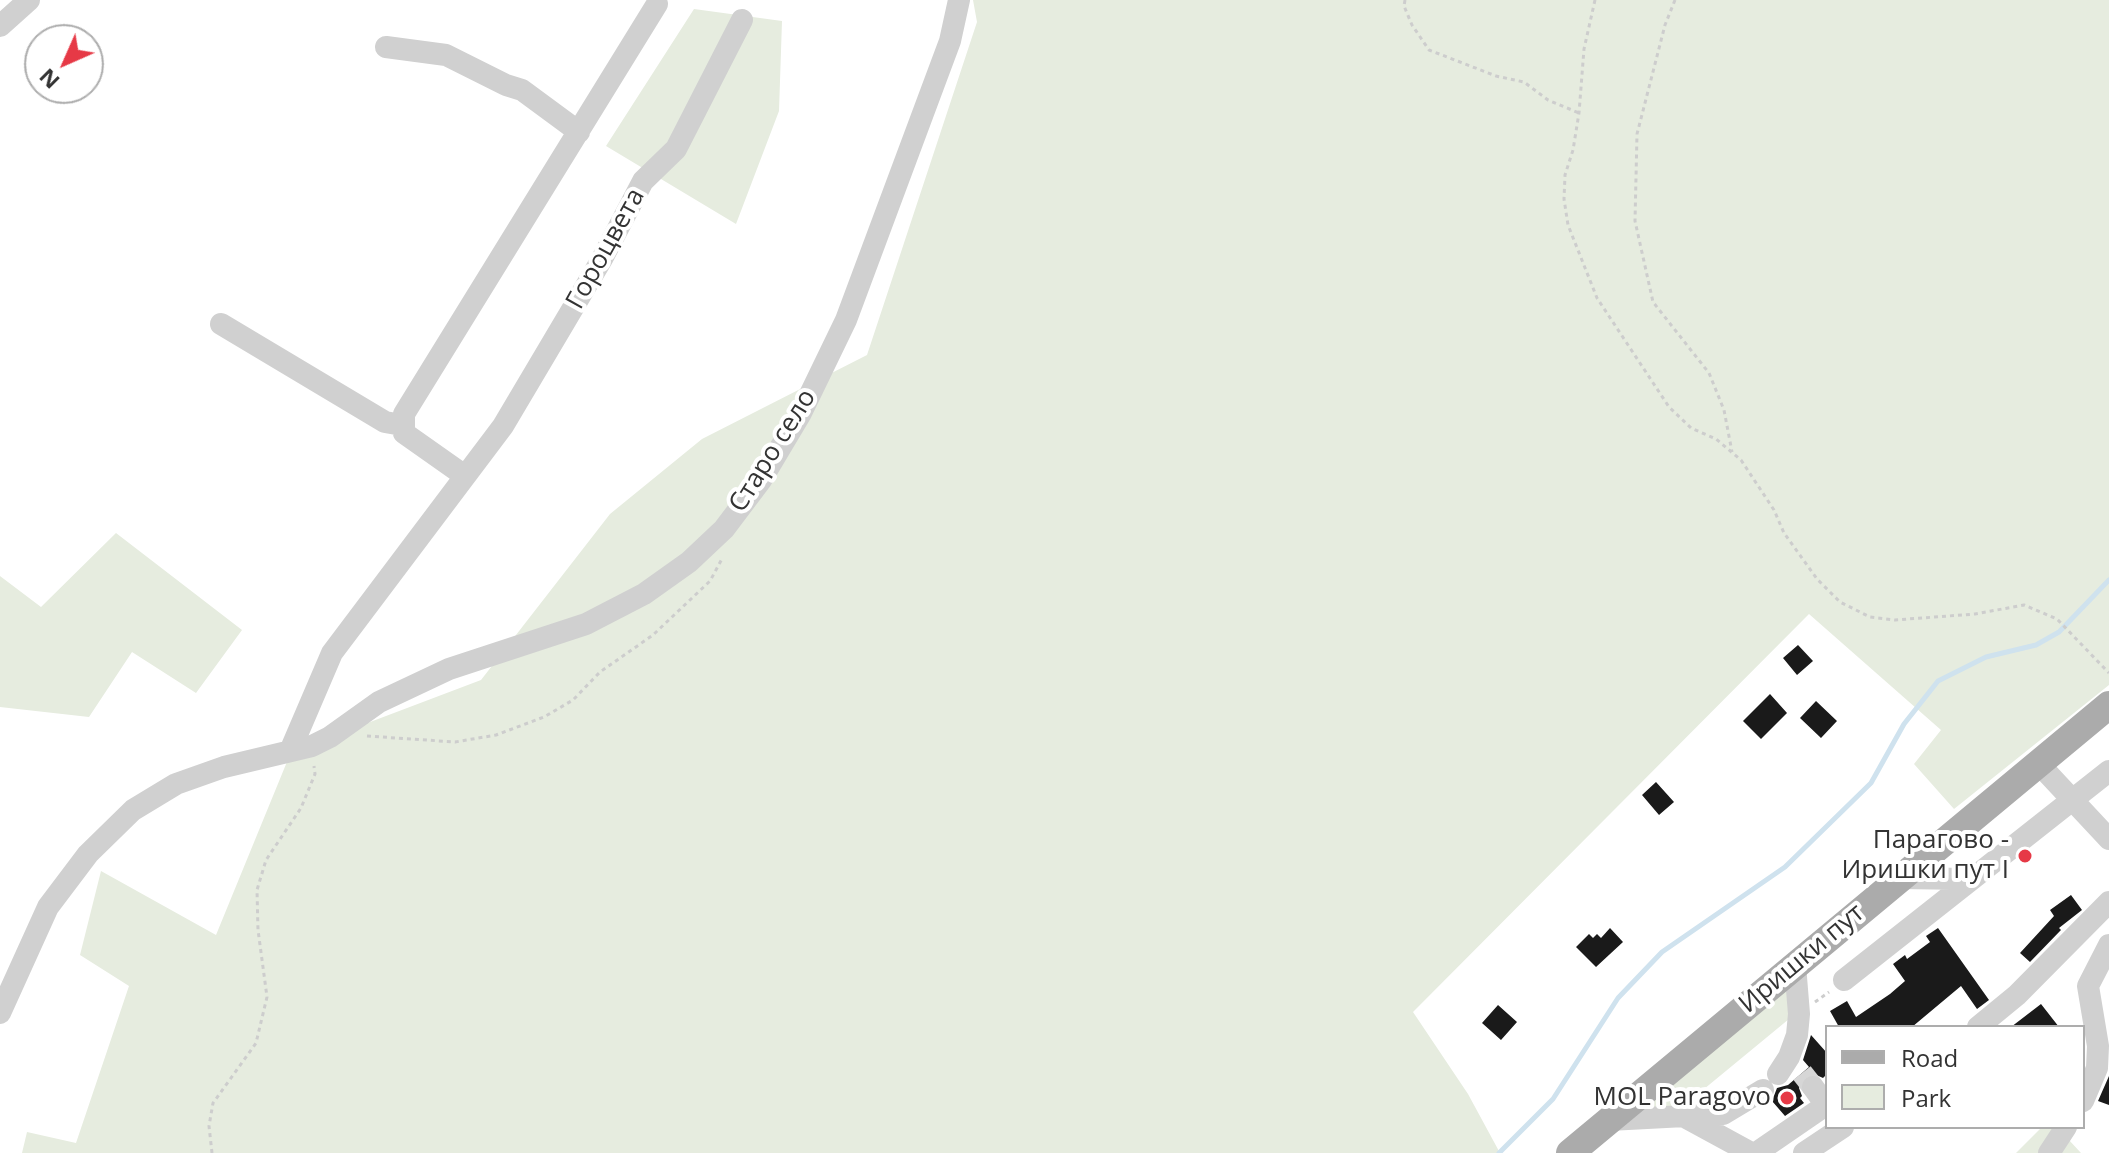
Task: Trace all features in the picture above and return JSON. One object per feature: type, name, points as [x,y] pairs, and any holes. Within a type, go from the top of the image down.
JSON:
[{"type":"main road","name":"Иришки пут","points":[[1570,1153],[2109,705]]},
{"type":"street","points":[[0,26],[29,0]]},
{"type":"street","name":"Старо село","points":[[311,745],[379,702],[426,679],[586,624],[644,594],[689,562],[724,529],[761,480],[801,413],[846,320],[950,41],[959,0]]},
{"type":"street","points":[[465,476],[404,433],[404,414],[657,4]]},
{"type":"street","name":"Гороцвета","points":[[311,745],[332,653],[503,426],[602,259],[643,181],[676,149],[742,20]]},
{"type":"street","points":[[386,47],[446,55],[522,90],[579,132]]},
{"type":"street","points":[[221,324],[385,422],[402,425]]},
{"type":"street","points":[[0,1013],[48,907],[88,854],[133,810],[176,784],[224,767],[311,745]]},
{"type":"street","points":[[2038,763],[2109,839]]},
{"type":"street","points":[[1844,980],[2109,771]]},
{"type":"street","points":[[1899,878],[1969,879]]},
{"type":"street","points":[[1980,1025],[2017,995],[2109,902]]},
{"type":"street","points":[[2085,1096],[2104,1049],[2088,986],[2109,945]]},
{"type":"street","points":[[1609,1120],[1723,1114],[1789,1076],[1799,1014],[1795,965]]},
{"type":"street","points":[[1789,1076],[1825,1104]]},
{"type":"street","points":[[1684,1117],[1754,1153],[1825,1106]]},
{"type":"street","points":[[1804,1153],[1840,1129]]},
{"type":"street","points":[[2049,1153],[2065,1129]]},
{"type":"path","points":[[1405,0],[1404,6],[1412,25],[1429,50],[1496,76],[1524,82],[1548,100],[1579,113]]},
{"type":"path","points":[[1595,0],[1584,49],[1579,113],[1565,175],[1564,199],[1575,247],[1591,285],[1669,407],[1691,428],[1716,439],[1741,460],[1784,533],[1817,579],[1840,602],[1870,617],[1895,620],[1975,614],[2024,605],[2057,619],[2109,673]]},
{"type":"path","points":[[1675,0],[1665,25],[1637,134],[1635,221],[1653,302],[1709,373],[1724,410],[1732,452]]},
{"type":"path","points":[[212,1153],[209,1126],[213,1103],[256,1043],[267,997],[258,930],[257,890],[266,860],[301,808],[315,774],[311,745],[368,736],[455,742],[496,735],[544,717],[573,700],[600,672],[653,635],[710,581],[723,557],[724,529]]},
{"type":"path","points":[[1799,1014],[1844,980]]},
{"type":"green space","points":[[973,0],[2109,0],[2109,685],[1954,809],[1914,764],[1941,730],[1809,614],[1413,1012],[1468,1094],[1500,1153],[22,1153],[27,1132],[76,1143],[129,986],[80,955],[101,871],[216,935],[291,752],[481,680],[610,514],[702,439],[867,355],[977,22]]},
{"type":"green space","points":[[694,9],[782,21],[779,111],[736,224],[606,146]]},
{"type":"green space","points":[[116,533],[242,630],[196,693],[132,652],[89,717],[0,707],[0,576],[41,607]]},
{"type":"green space","points":[[1788,981],[1789,1019],[1681,1108],[1623,1117]]},
{"type":"green space","points":[[2040,1129],[2059,1129],[2081,1153],[2016,1153]]},
{"type":"building","points":[[1798,645],[1813,661],[1797,675],[1783,658]]},
{"type":"building","points":[[1770,694],[1787,713],[1761,739],[1743,721]]},
{"type":"building","points":[[1816,701],[1837,721],[1821,738],[1800,718]]},
{"type":"building","points":[[1656,782],[1674,802],[1659,815],[1642,795]]},
{"type":"building","points":[[2071,895],[2082,910],[2059,928],[2061,930],[2030,962],[2020,953],[2054,916],[2050,910]]},
{"type":"building","points":[[1610,928],[1623,942],[1596,967],[1576,947],[1589,934],[1593,938],[1597,934],[1601,938]]},
{"type":"building","points":[[1938,928],[1989,1000],[1977,1009],[1961,986],[1914,1025],[1838,1025],[1830,1011],[1847,1001],[1856,1017],[1905,981],[1893,964],[1905,955],[1907,959],[1930,942],[1926,936]]},
{"type":"building","points":[[2041,1004],[2057,1025],[2014,1025]]},
{"type":"building","points":[[1498,1005],[1517,1022],[1501,1040],[1482,1023]]},
{"type":"building","points":[[1811,1035],[1825,1051],[1825,1076],[1812,1073],[1804,1076],[1799,1088],[1804,1103],[1785,1116],[1772,1101],[1777,1088],[1788,1085],[1809,1067],[1803,1060]]},
{"type":"building","points":[[2109,1076],[2109,1105],[2098,1101]]},
{"type":"waterway","points":[[1499,1153],[1553,1099],[1618,998],[1662,952],[1785,867],[1871,783],[1904,724],[1938,681],[1986,657],[2036,645],[2059,632],[2109,580]]},
{"type":"tunnel","points":[[1802,1073],[1813,1087]]},
{"type":"place","name":"Парагово - Иришки пут I","points":[[2025,856]]},
{"type":"place","name":"MOL Paragovo","points":[[1787,1098]]}]
